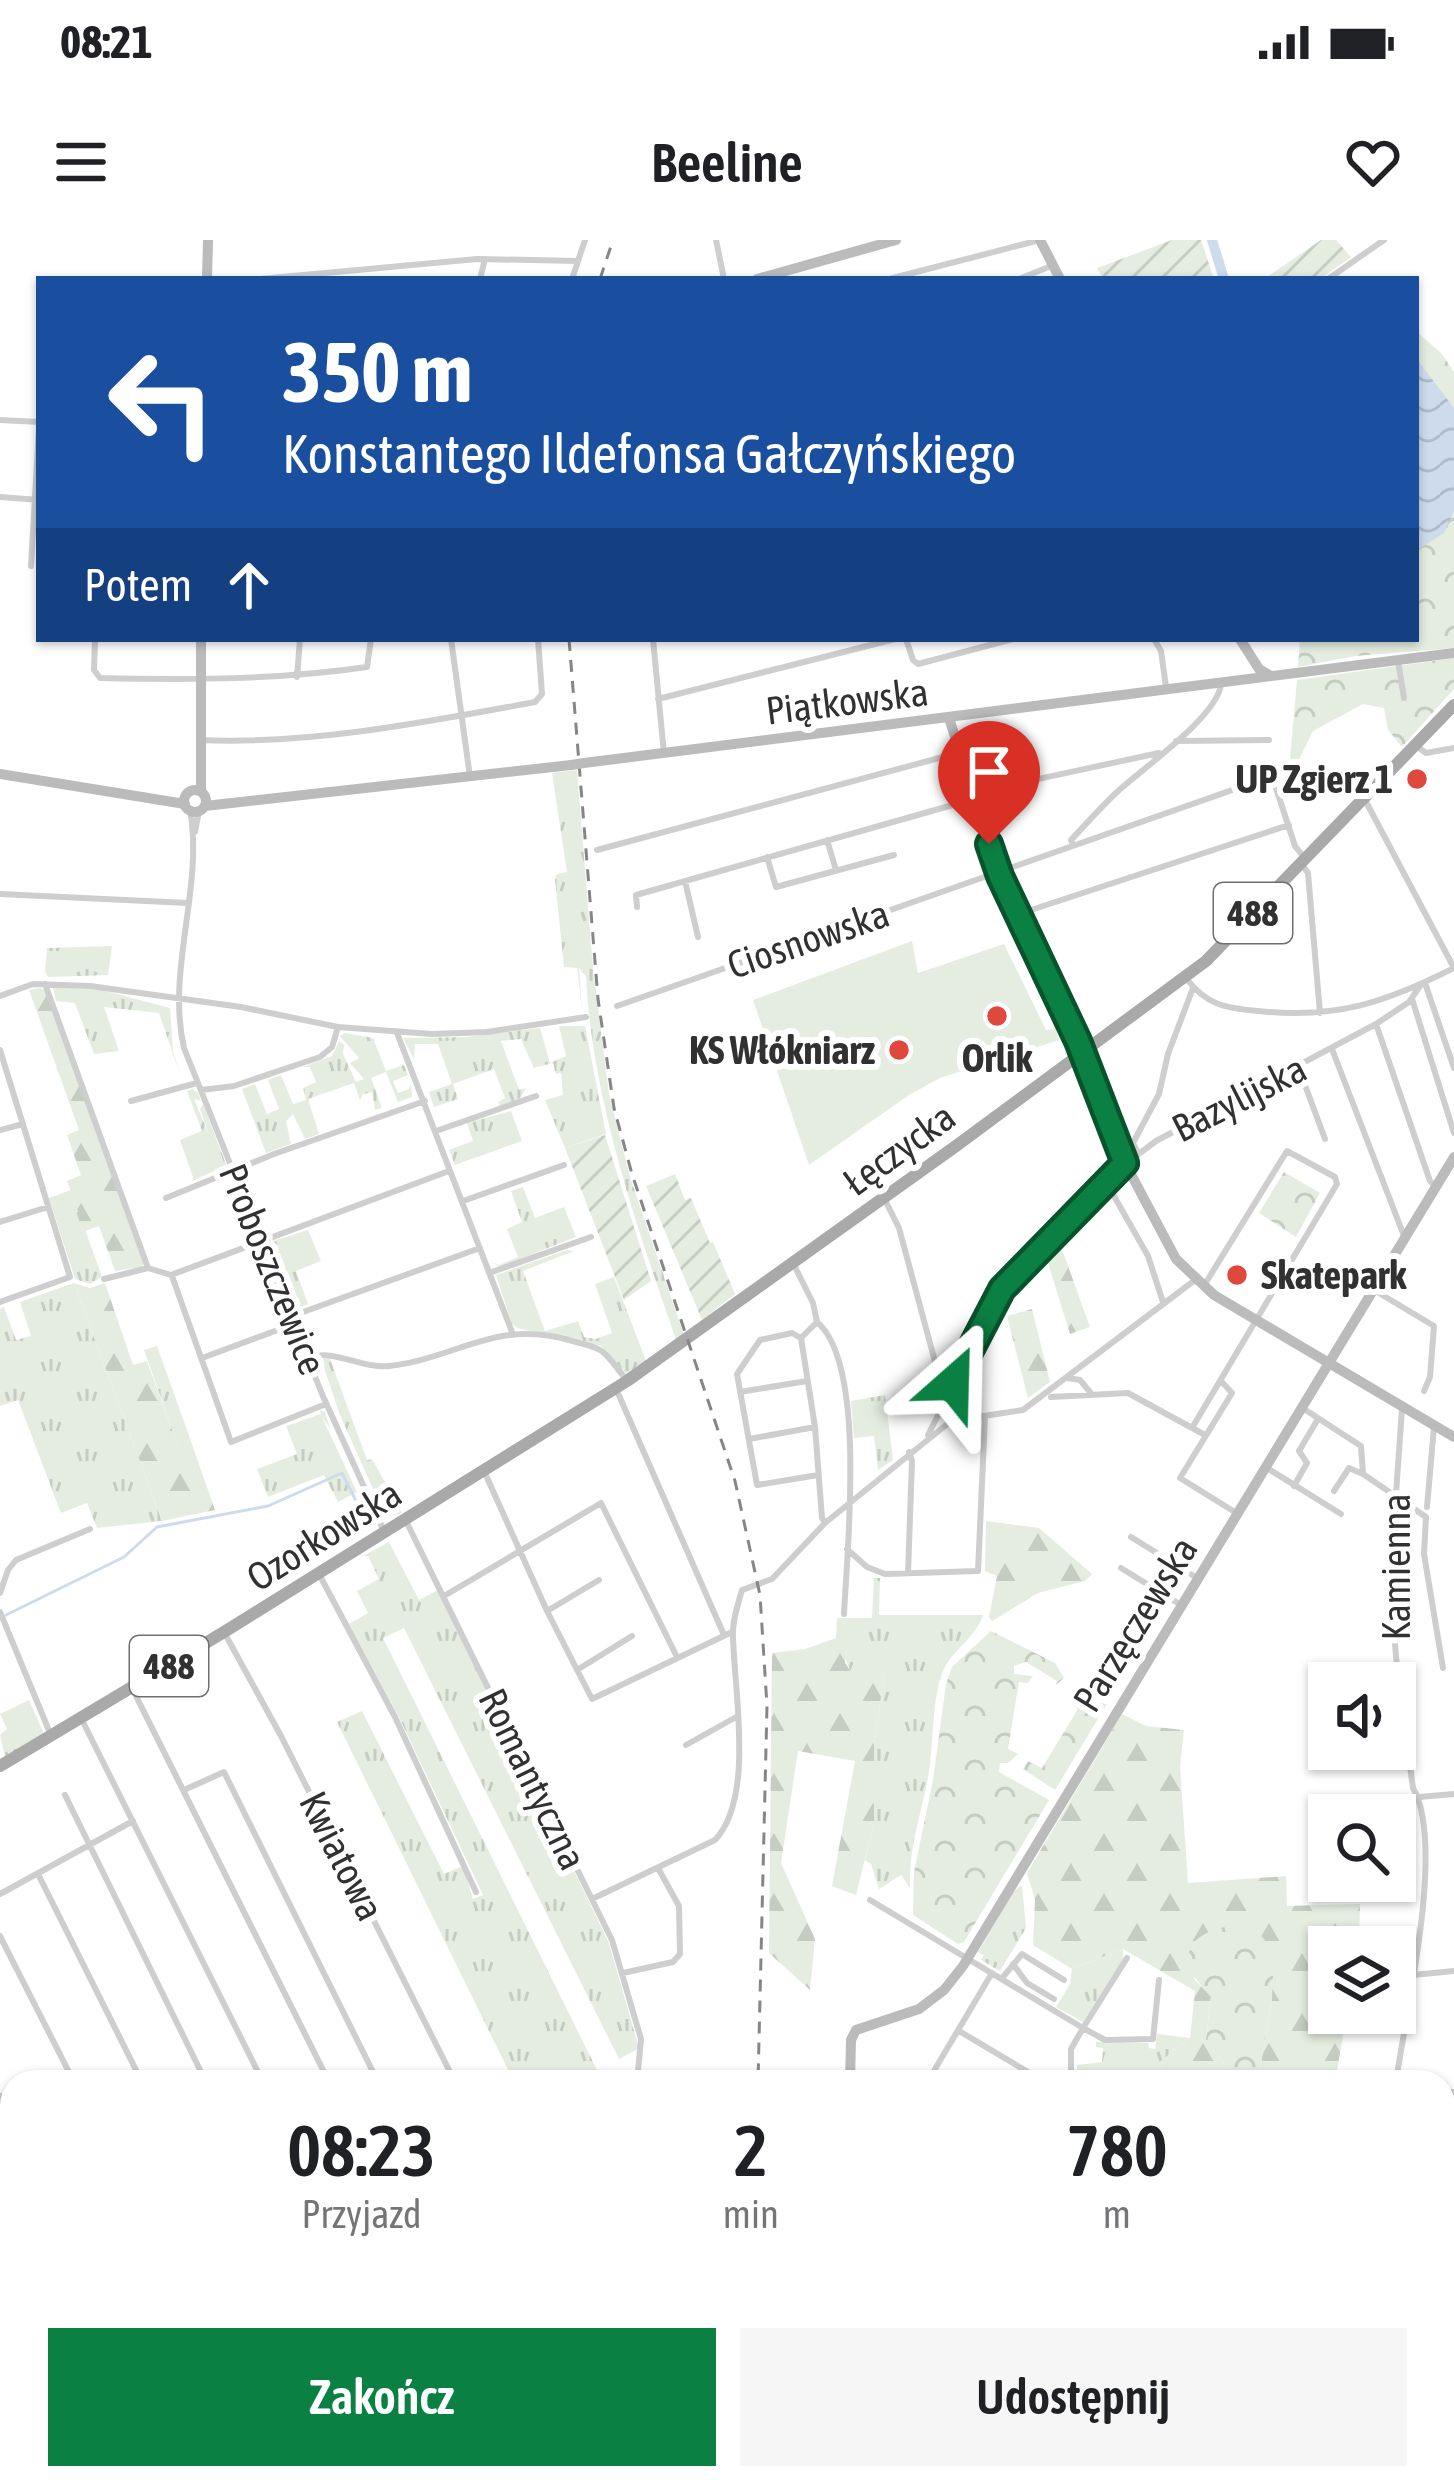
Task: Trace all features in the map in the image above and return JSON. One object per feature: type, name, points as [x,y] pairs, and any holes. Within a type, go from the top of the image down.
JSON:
[{"type":"main road","name":"488","points":[[1416,744],[1454,701]]},
{"type":"main road","name":"Łęczycka","points":[[676,1348],[1082,1053],[1189,983],[1416,744]]},
{"type":"main road","name":"Ozorkowska","points":[[0,1766],[319,1574],[676,1348]]},
{"type":"street","points":[[207,276],[208,240]]},
{"type":"street","points":[[573,276],[585,240]]},
{"type":"street","points":[[716,240],[723,276]]},
{"type":"street","points":[[768,276],[896,240]]},
{"type":"street","points":[[901,276],[1040,240],[1058,276]]},
{"type":"street","points":[[1332,276],[1384,240]]},
{"type":"street","points":[[292,276],[481,258],[578,261]]},
{"type":"street","points":[[479,276],[481,258]]},
{"type":"street","points":[[1027,276],[1052,266]]},
{"type":"street","points":[[0,420],[36,425]]},
{"type":"street","points":[[0,497],[36,500]]},
{"type":"street","points":[[31,566],[36,511]]},
{"type":"street","points":[[95,642],[94,670],[100,678],[200,681],[297,677],[367,667],[371,642]]},
{"type":"street","points":[[195,800],[201,642]]},
{"type":"street","points":[[297,677],[300,642]]},
{"type":"street","points":[[451,642],[470,777]]},
{"type":"street","points":[[199,740],[275,738],[535,702],[542,694],[538,642]]},
{"type":"street","points":[[656,642],[664,754]]},
{"type":"street","points":[[658,699],[883,642]]},
{"type":"street","points":[[907,642],[918,664],[1002,642]]},
{"type":"street","points":[[1156,642],[1166,690]]},
{"type":"street","points":[[1241,642],[1253,670],[1275,676],[1454,653]]},
{"type":"street","points":[[1398,661],[1404,698]]},
{"type":"street","name":"Piątkowska","points":[[0,773],[143,795],[247,802],[1236,682],[1253,670]]},
{"type":"street","points":[[1073,845],[1071,841],[1114,794],[1176,741],[1217,697],[1221,683]]},
{"type":"street","points":[[950,718],[998,871],[1082,1053],[1125,1163],[1176,1259],[1199,1284],[1454,1437]]},
{"type":"street","points":[[1176,741],[1269,740]]},
{"type":"street","points":[[1416,744],[1426,753],[1454,748]]},
{"type":"street","points":[[637,907],[636,895],[974,796],[1111,760],[1162,753]]},
{"type":"street","points":[[597,850],[954,754]]},
{"type":"street","name":"Ciosnowska","points":[[617,1006],[1272,776],[1289,825]]},
{"type":"street","points":[[1189,983],[1204,1000],[1221,1006],[1320,1015],[1422,985],[1454,968],[1364,798]]},
{"type":"street","name":"Proboszczewice","points":[[195,800],[181,1000],[183,1042],[326,1404],[385,1532]]},
{"type":"street","points":[[1019,914],[1289,825],[1308,873],[1320,1015]]},
{"type":"street","points":[[827,840],[836,870]]},
{"type":"street","points":[[767,857],[776,887],[894,855]]},
{"type":"street","points":[[685,881],[698,938]]},
{"type":"street","points":[[0,894],[188,903]]},
{"type":"street","points":[[45,983],[148,1268]]},
{"type":"street","points":[[0,996],[45,983],[396,1032],[465,1034],[586,1017]]},
{"type":"street","points":[[1138,1153],[1133,1143],[1159,1094],[1189,983]]},
{"type":"street","points":[[1422,985],[1454,1068]]},
{"type":"street","name":"Bazylijska","points":[[728,1633],[742,1590],[772,1579],[825,1523],[926,1438],[1002,1289],[1125,1163],[1376,1024],[1412,999],[1422,985]]},
{"type":"street","points":[[1412,999],[1454,1132]]},
{"type":"street","points":[[1376,1024],[1436,1187]]},
{"type":"street","points":[[131,1101],[200,1086],[234,1085],[320,1057],[332,1047],[338,1027]]},
{"type":"street","points":[[396,1032],[512,1332]]},
{"type":"street","points":[[1332,1049],[1403,1234]]},
{"type":"street","points":[[0,1050],[70,1277],[0,1302]]},
{"type":"street","points":[[1299,1068],[1324,1138]]},
{"type":"street","points":[[436,1131],[536,1096]]},
{"type":"street","points":[[166,1198],[424,1101]]},
{"type":"street","points":[[0,1130],[22,1124]]},
{"type":"street","points":[[926,1438],[951,1420],[1022,1410],[1163,1304],[1199,1284],[1287,1151],[1336,1177],[1337,1184],[1192,1428]]},
{"type":"street","name":"Parzęczewska","points":[[850,2070],[856,2030],[904,2017],[927,2004],[952,1982],[968,1959],[1374,1290],[1403,1234],[1454,1157]]},
{"type":"street","points":[[463,1201],[564,1165]]},
{"type":"street","points":[[104,1279],[148,1268],[171,1275],[451,1171]]},
{"type":"street","points":[[1106,1181],[1148,1256],[1163,1304]]},
{"type":"street","points":[[884,1198],[899,1228],[951,1420]]},
{"type":"street","points":[[0,1222],[49,1206]]},
{"type":"street","points":[[489,1273],[592,1237]]},
{"type":"street","points":[[202,1358],[480,1248]]},
{"type":"street","points":[[793,1263],[817,1322],[834,1345],[852,1451],[844,1614]]},
{"type":"street","points":[[171,1275],[231,1442],[326,1404]]},
{"type":"street","points":[[1374,1290],[1434,1326],[1430,1377],[1424,1391]]},
{"type":"street","points":[[801,1338],[817,1322]]},
{"type":"street","points":[[308,1358],[328,1354],[369,1366],[390,1366],[512,1332],[593,1347],[604,1353],[621,1384],[728,1633],[738,1716],[736,1778],[721,1834],[592,1899]]},
{"type":"street","points":[[801,1338],[792,1333],[760,1340],[736,1374],[758,1485],[818,1475]]},
{"type":"street","points":[[801,1338],[825,1523]]},
{"type":"street","points":[[1065,1378],[1080,1380],[1093,1394]]},
{"type":"street","points":[[740,1391],[807,1381]]},
{"type":"street","points":[[1220,1381],[1232,1393],[1180,1478],[1238,1514]]},
{"type":"street","points":[[1051,1397],[1128,1393],[1205,1435]]},
{"type":"street","points":[[1303,1408],[1362,1447],[1363,1474]]},
{"type":"street","name":"Kamienna","points":[[1402,1408],[1393,1605],[1396,1674],[1413,1788],[1419,1797],[1424,1870],[1416,1946]]},
{"type":"street","points":[[847,1549],[867,1567],[885,1574],[978,1571],[985,1418]]},
{"type":"street","points":[[1294,1486],[1307,1463],[1299,1451],[1318,1419]]},
{"type":"street","points":[[749,1439],[815,1427]]},
{"type":"street","points":[[1427,1507],[1434,1427]]},
{"type":"street","points":[[908,1574],[909,1452]]},
{"type":"street","points":[[1266,1467],[1341,1514]]},
{"type":"street","points":[[1334,1491],[1349,1468],[1426,1519],[1424,1554],[1444,1668]]},
{"type":"street","points":[[484,1471],[592,1699],[728,1633]]},
{"type":"street","points":[[444,1596],[601,1503],[677,1657]]},
{"type":"street","name":"Romantyczna","points":[[405,1520],[592,1899],[622,1973],[642,2046],[639,2070]]},
{"type":"street","points":[[0,1593],[16,1560],[90,1528]]},
{"type":"street","points":[[1131,1537],[1197,1578]]},
{"type":"street","points":[[1120,1568],[1181,1605]]},
{"type":"street","points":[[319,1574],[395,1718],[476,1892]]},
{"type":"street","points":[[547,1611],[599,1580]]},
{"type":"street","points":[[0,1612],[51,1736]]},
{"type":"street","name":"Kwiatowa","points":[[224,1632],[449,2070]]},
{"type":"street","points":[[577,1670],[632,1636]]},
{"type":"street","points":[[132,1688],[323,2070]]},
{"type":"street","points":[[686,1745],[738,1716]]},
{"type":"street","points":[[81,1718],[257,2070]]},
{"type":"street","points":[[184,1790],[224,1772],[372,2070]]},
{"type":"street","points":[[1419,1797],[1454,1794]]},
{"type":"street","points":[[65,1795],[200,2070]]},
{"type":"street","points":[[0,1894],[134,1821]]},
{"type":"street","points":[[622,1973],[673,1962],[680,1954],[680,1906],[658,1868]]},
{"type":"street","points":[[38,1874],[136,2070]]},
{"type":"street","points":[[870,1900],[1106,2040],[1153,2038],[1159,1980]]},
{"type":"street","points":[[0,1936],[68,2070]]},
{"type":"street","points":[[1003,1978],[1022,1954],[1064,1980]]},
{"type":"street","points":[[1071,2070],[1071,2049],[1127,1958]]},
{"type":"street","points":[[1013,1964],[1027,1983],[1054,1999]]},
{"type":"street","points":[[1416,1975],[1454,1972]]},
{"type":"street","points":[[935,2070],[992,1973]]},
{"type":"street","points":[[959,2031],[1025,2070]]},
{"type":"street","name":"Kamienna","points":[[1398,2070],[1404,2034]]},
{"type":"green space","points":[[1172,240],[1201,240],[1213,276],[1101,276],[1097,268]]},
{"type":"green space","points":[[1321,240],[1336,240],[1351,257],[1324,276],[1268,276]]},
{"type":"green space","points":[[1419,334],[1454,372],[1454,648],[1356,656],[1298,667],[1300,642],[1419,642]]},
{"type":"green space","points":[[1454,658],[1454,689],[1402,747],[1388,730],[1384,708],[1363,704],[1313,731],[1288,782],[1297,680]]},
{"type":"green space","points":[[577,770],[609,1094],[630,1177],[684,1335],[676,1340],[607,1117],[586,976],[579,968],[582,1011],[577,968],[564,967],[555,879],[567,872],[552,773]]},
{"type":"green space","name":"KS Włókniarz","points":[[912,941],[918,973],[1004,944],[1046,1030],[1056,1029],[1059,1040],[940,1078],[809,1165],[753,1000]]},
{"type":"green space","points":[[112,946],[108,975],[48,977],[45,971],[47,948]]},
{"type":"green space","points":[[53,987],[102,990],[170,1008],[173,1051],[181,1077],[159,1013],[104,1007],[119,1051],[94,1054],[75,1003],[56,1001]]},
{"type":"green space","points":[[29,990],[46,991],[144,1264],[141,1267],[115,1271],[99,1226],[85,1231],[67,1181],[81,1175],[67,1135],[79,1130]]},
{"type":"green space","points":[[559,1026],[585,1026],[606,1134],[565,1148],[545,1100],[563,1095],[561,1073],[556,1074],[553,1063],[534,1068],[521,1039],[501,1041],[519,1090],[526,1088],[520,1098],[500,1106],[498,1102],[505,1098],[494,1069],[453,1084],[458,1099],[434,1107],[429,1092],[452,1084],[438,1044],[415,1044],[414,1059],[403,1038],[540,1028],[550,1063],[566,1056]]},
{"type":"green space","points":[[340,1036],[373,1038],[386,1071],[404,1065],[408,1075],[393,1081],[398,1093],[411,1083],[412,1097],[398,1102],[386,1072],[371,1078],[382,1108],[375,1110],[372,1092],[360,1100],[354,1083],[308,1099],[319,1134],[305,1139],[293,1114],[286,1121],[291,1144],[266,1153],[242,1089],[255,1084],[267,1114],[279,1109],[268,1080],[281,1075],[293,1104],[306,1100],[303,1088],[316,1082],[310,1067],[303,1067],[332,1056],[339,1041],[356,1082],[364,1079],[350,1063],[359,1058]]},
{"type":"green space","points":[[192,1089],[201,1101],[194,1099],[209,1135],[200,1109],[203,1104],[226,1164],[225,1170],[194,1180],[180,1140],[202,1131],[187,1091]]},
{"type":"green space","points":[[511,1111],[522,1141],[455,1165],[449,1150],[473,1141],[467,1123]]},
{"type":"green space","points":[[605,1135],[651,1281],[624,1300],[565,1148]]},
{"type":"green space","points":[[1284,1172],[1320,1193],[1296,1237],[1259,1213]]},
{"type":"green space","points":[[675,1174],[735,1294],[702,1320],[646,1186]]},
{"type":"green space","points":[[523,1187],[535,1218],[564,1207],[576,1237],[499,1267],[492,1262],[499,1265],[518,1257],[507,1229],[522,1222],[511,1191]]},
{"type":"green space","points":[[71,1190],[102,1277],[90,1284],[75,1279],[49,1198]]},
{"type":"green space","points":[[308,1230],[321,1261],[296,1271],[308,1304],[300,1307],[273,1241]]},
{"type":"green space","points":[[1058,1238],[1090,1327],[1070,1334],[1044,1250]]},
{"type":"green space","points":[[574,1251],[523,1271],[545,1331],[578,1321],[584,1337],[596,1339],[612,1333],[595,1284],[614,1277],[646,1361],[626,1374],[601,1346],[512,1324],[496,1275]]},
{"type":"green space","points":[[74,1283],[162,1521],[97,1528],[87,1503],[61,1513],[18,1400],[0,1406],[0,1309],[4,1307],[16,1340],[31,1336],[20,1302]]},
{"type":"green space","points":[[74,1283],[90,1288],[105,1283],[133,1365],[147,1361],[180,1451],[193,1447],[215,1510],[162,1521]]},
{"type":"green space","points":[[1032,1309],[1050,1382],[1028,1398],[1007,1316]]},
{"type":"green space","points":[[157,1346],[193,1447],[180,1452],[144,1350]]},
{"type":"green space","points":[[321,1359],[330,1359],[367,1460],[372,1459],[402,1513],[388,1517],[381,1507]]},
{"type":"green space","points":[[885,1395],[893,1460],[878,1470],[874,1436],[854,1438],[851,1401]]},
{"type":"green space","points":[[320,1410],[325,1412],[330,1428],[322,1417],[357,1492],[338,1502],[324,1475],[268,1497],[257,1469],[297,1454],[286,1426],[321,1414]]},
{"type":"green space","points":[[986,1521],[1039,1528],[1092,1574],[1085,1581],[1038,1593],[992,1621],[997,1576],[985,1571]]},
{"type":"green space","points":[[389,1542],[419,1600],[438,1590],[609,1943],[639,2048],[619,2059],[404,1628],[383,1638],[597,2070],[508,2070],[337,1722],[362,1711],[444,1874],[463,1866],[473,1899],[483,1895],[349,1624],[368,1613],[357,1591],[379,1579],[368,1556],[363,1556]]},
{"type":"green space","points":[[874,1578],[880,1578],[879,1615],[983,1615],[940,1678],[910,1888],[901,1875],[879,1889],[871,1864],[865,1860],[874,1823],[874,1746],[884,1676],[851,1672],[836,1638],[837,1618],[872,1618]]},
{"type":"green space","points":[[991,1631],[1055,1663],[1064,1678],[1056,1685],[1057,1681],[1026,1662],[1014,1666],[1014,1674],[1033,1676],[1028,1683],[1019,1682],[1008,1749],[1018,1754],[1000,1763],[999,1772],[1049,1800],[964,1942],[958,1944],[913,1915],[914,1872],[946,1684],[952,1667]]},
{"type":"green space","points":[[836,1638],[851,1671],[884,1676],[874,1746],[874,1823],[856,1895],[832,1886],[855,1761],[798,1751],[781,1863],[815,1939],[810,1990],[769,1953],[772,1653],[805,1649]]},
{"type":"green space","points":[[29,1700],[44,1734],[5,1757],[0,1735],[7,1729],[0,1714]]},
{"type":"green space","points":[[1074,1700],[1107,1704],[1055,1790],[1023,1769],[1028,1761],[1042,1768],[1078,1709]]},
{"type":"green space","points":[[1122,1714],[1146,1726],[1184,1730],[1180,1766],[1188,1883],[1286,1876],[1287,1906],[1360,1904],[1359,1926],[1308,1926],[1308,2034],[1343,2034],[1337,2070],[1260,2070],[1272,1997],[1193,1978],[1211,1996],[1206,2039],[1225,2070],[1162,2070],[1161,2061],[1190,2038],[1195,1991],[1123,1949],[1072,1969],[1033,1945],[1035,1900],[1027,1873]]},
{"type":"green space","points":[[1022,1885],[1026,1928],[1000,1971],[981,1960],[984,1955],[978,1952]]},
{"type":"green space","points":[[1234,1925],[1257,1930],[1274,1953],[1260,2070],[1225,2070],[1206,2040],[1211,1997],[1189,1960],[1195,1942]]},
{"type":"green space","points":[[1123,1949],[1123,1960],[1083,2022],[1056,2007],[1070,1984],[1072,1969]]},
{"type":"green space","points":[[1157,2034],[1190,2038],[1161,2061],[1162,2070],[1077,2070],[1077,2065],[1102,2062],[1103,2048],[1096,2047],[1096,2042],[1148,2043],[1155,2049]]},
{"type":"water","points":[[1419,362],[1454,408],[1454,511],[1444,533],[1419,549]]},
{"type":"waterway","points":[[1212,240],[1223,276]]},
{"type":"waterway","points":[[6,1615],[124,1557],[157,1527],[268,1506],[342,1473],[368,1525]]},
{"type":"railway","points":[[601,276],[613,240]]},
{"type":"railway","points":[[569,642],[598,999],[614,1108],[735,1481],[760,1595],[767,1706],[758,2070]]},
{"type":"place","name":"UP Zgierz 1","points":[[1417,779]]},
{"type":"place","name":"Orlik","points":[[997,1016]]},
{"type":"place","name":"KS Włókniarz","points":[[899,1050]]},
{"type":"place","name":"Skatepark","points":[[1237,1275]]},
{"type":"route","points":[[953,1383],[1002,1289],[1125,1163],[1078,1041],[989,844]]}]
